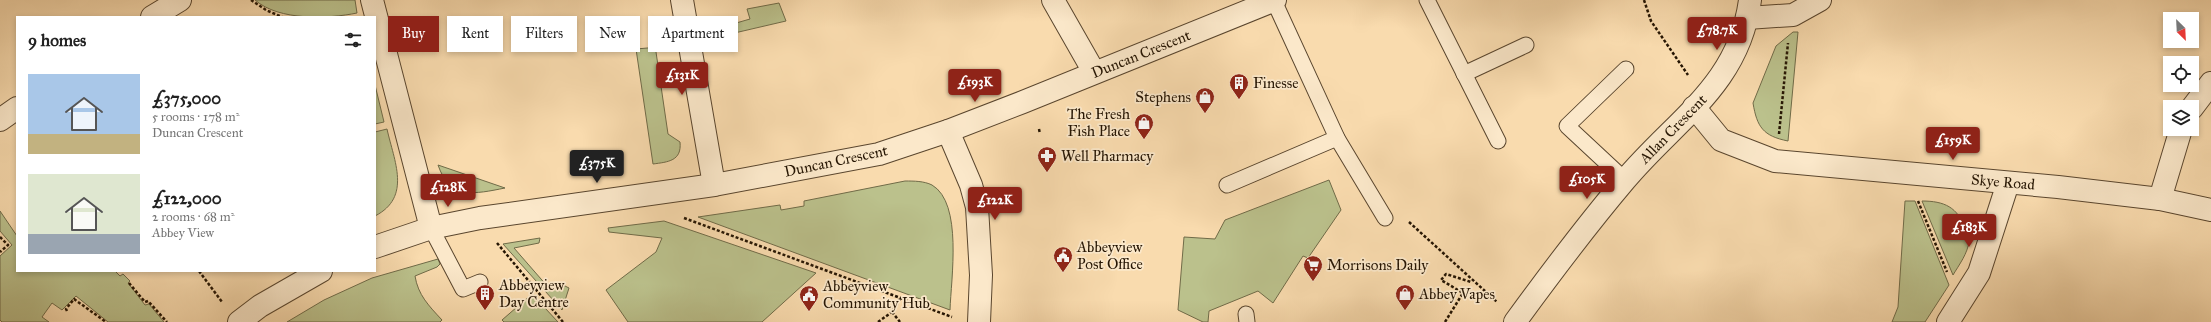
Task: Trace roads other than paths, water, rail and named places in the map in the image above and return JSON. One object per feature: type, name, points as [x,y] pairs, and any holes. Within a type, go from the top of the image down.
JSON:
[{"type":"street","points":[[154,16],[180,0]]},
{"type":"street","points":[[372,0],[431,228]]},
{"type":"street","points":[[682,0],[714,185]]},
{"type":"street","points":[[1053,0],[1094,72]]},
{"type":"street","name":"Duncan Crescent","points":[[376,247],[431,228],[480,218],[714,185],[879,154],[948,131],[1275,0]]},
{"type":"street","points":[[1749,9],[1793,15],[1820,0]]},
{"type":"street","name":"Allan Crescent","points":[[1516,320],[1625,180],[1720,79],[1735,55],[1749,9]]},
{"type":"street","points":[[2198,100],[2211,83]]},
{"type":"street","name":"Skye Road","points":[[1699,103],[1721,140],[1774,161],[2160,199],[2211,210]]},
{"type":"street","points":[[0,120],[16,109]]},
{"type":"street","points":[[948,131],[971,185],[977,207],[981,275],[979,322]]},
{"type":"street","points":[[2160,199],[2180,136]]},
{"type":"street","points":[[1948,322],[1979,273],[2008,183]]},
{"type":"street","points":[[239,322],[260,306],[319,272]]},
{"type":"lane","points":[[1275,0],[1337,138],[1384,218]]},
{"type":"lane","points":[[1428,0],[1498,141]]},
{"type":"lane","points":[[1464,74],[1526,45]]},
{"type":"lane","points":[[1625,180],[1567,126],[1626,69]]},
{"type":"lane","points":[[1227,185],[1337,138]]},
{"type":"lane","points":[[431,228],[462,289],[480,282]]},
{"type":"place","name":"Finesse","points":[[1239,100]]},
{"type":"place","name":"Stephens","points":[[1205,114]]},
{"type":"place","name":"The Fresh Fish Place","points":[[1144,140]]},
{"type":"place","name":"Well Pharmacy","points":[[1047,173]]},
{"type":"place","name":"Abbeyview Post Office","points":[[1063,273]]},
{"type":"place","name":"Morrisons Daily","points":[[1313,282]]},
{"type":"place","name":"Abbeyview Day Centre","points":[[485,311]]},
{"type":"place","name":"Abbey Vapes","points":[[1405,311]]},
{"type":"place","name":"Abbeyview Community Hub","points":[[809,312]]}]
